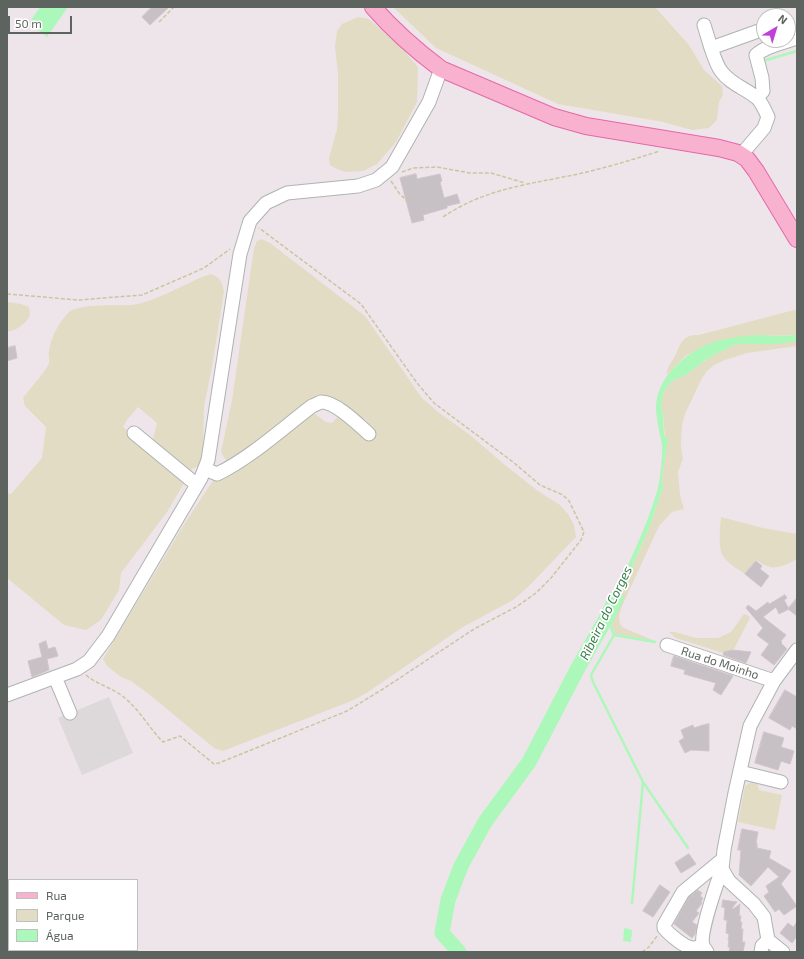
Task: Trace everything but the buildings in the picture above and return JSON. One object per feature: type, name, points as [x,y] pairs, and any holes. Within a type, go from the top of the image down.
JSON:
[{"type":"main road","points":[[373,7],[424,56],[441,68],[461,78],[554,117],[586,126],[719,148],[742,155],[756,171],[797,239]]},
{"type":"street","points":[[704,25],[715,59],[721,71],[734,83],[757,98],[768,117],[764,128],[742,155]]},
{"type":"street","points":[[711,48],[756,27]]},
{"type":"street","points":[[757,98],[763,91],[762,78],[756,55],[769,47],[797,38]]},
{"type":"street","points":[[7,695],[79,668],[89,661],[108,636],[197,485],[208,460],[240,254],[250,221],[266,203],[287,193],[358,186],[376,180],[385,173],[392,167],[429,102],[441,68]]},
{"type":"street","points":[[205,469],[217,474],[225,470],[312,406],[321,402],[330,404],[342,411],[369,434]]},
{"type":"street","points":[[134,433],[197,485]]},
{"type":"street","name":"Rua do Moinho","points":[[667,645],[774,680]]},
{"type":"street","points":[[723,864],[683,892],[664,925],[664,928],[668,933],[688,946],[705,949],[704,934],[711,902],[723,864],[750,726],[774,680],[797,650]]},
{"type":"street","points":[[55,677],[70,713]]},
{"type":"street","points":[[740,772],[781,782]]},
{"type":"street","points":[[723,864],[729,881],[754,904],[764,917],[768,940],[783,952]]},
{"type":"street","points":[[761,952],[762,946],[768,940]]},
{"type":"path","points":[[159,22],[174,7]]},
{"type":"path","points":[[443,217],[459,206],[486,194],[526,183],[564,177],[664,150]]},
{"type":"path","points":[[400,173],[413,168],[437,167],[470,173],[491,173],[526,183]]},
{"type":"path","points":[[385,173],[399,193],[406,200],[413,198]]},
{"type":"path","points":[[79,668],[92,680],[121,695],[139,712],[156,736],[163,742],[180,736],[214,764],[219,763],[347,711],[383,689],[474,629],[516,607],[536,593],[581,540],[584,532],[569,501],[563,495],[540,485],[514,462],[434,403],[361,304],[250,221]]},
{"type":"path","points":[[7,294],[78,300],[142,295],[204,268],[225,252],[244,241]]},
{"type":"path","points":[[642,952],[649,947],[664,928]]},
{"type":"shaded area","points":[[109,697],[133,753],[82,775],[58,718]]},
{"type":"green space","points":[[393,7],[655,7],[689,45],[704,70],[722,86],[723,95],[719,102],[717,120],[709,128],[692,130],[663,122],[558,104],[436,48]]},
{"type":"green space","points":[[358,17],[369,19],[403,49],[418,67],[417,102],[396,142],[377,164],[363,171],[346,172],[330,165],[329,158],[337,129],[338,114],[338,73],[335,47],[337,31],[342,24]]},
{"type":"green space","points":[[262,239],[270,243],[365,316],[422,398],[538,491],[560,505],[568,514],[574,525],[576,537],[529,586],[513,600],[463,627],[368,692],[354,700],[223,751],[214,748],[150,695],[131,681],[121,677],[107,666],[103,659],[183,526],[212,482],[217,477],[311,411],[326,422],[332,423],[340,414],[373,438],[376,434],[374,428],[365,419],[356,417],[320,397],[229,461],[225,459],[221,452],[232,400],[254,248],[257,241]]},
{"type":"green space","points":[[211,274],[217,277],[220,281],[224,292],[204,407],[203,452],[198,466],[188,471],[156,446],[153,439],[157,423],[138,407],[123,427],[187,478],[167,512],[121,573],[119,590],[101,620],[86,630],[64,625],[7,578],[7,493],[11,494],[42,458],[46,427],[25,406],[23,398],[48,366],[49,351],[53,336],[68,313],[88,306],[139,304],[157,298]]},
{"type":"green space","points":[[7,302],[29,307],[30,316],[20,327],[7,332]]},
{"type":"green space","points":[[797,310],[797,335],[748,337],[725,340],[687,355],[667,375],[670,364],[686,337],[699,335]]},
{"type":"green space","points":[[797,341],[797,346],[747,353],[725,360],[714,365],[702,378],[685,414],[682,425],[681,446],[683,459],[678,472],[680,495],[684,509],[672,512],[659,526],[622,606],[619,616],[620,624],[624,628],[655,641],[615,634],[610,621],[623,587],[650,526],[663,487],[662,477],[666,451],[661,405],[664,391],[672,381],[686,375],[708,358],[736,344]]},
{"type":"green space","points":[[721,517],[763,528],[797,534],[797,559],[786,565],[776,567],[767,566],[756,560],[745,574],[727,561],[721,552]]},
{"type":"green space","points":[[744,614],[750,618],[734,649],[723,653],[676,638],[669,632],[675,632],[696,638],[718,638],[731,632]]},
{"type":"green space","points":[[751,782],[758,784],[759,790],[782,795],[775,830],[738,822],[745,786]]},
{"type":"water","points":[[40,7],[68,7],[47,37],[29,23]]},
{"type":"water","points":[[797,335],[797,341],[776,344],[736,344],[708,358],[686,375],[672,381],[664,391],[661,405],[664,435],[668,439],[662,477],[663,487],[650,526],[623,587],[610,621],[605,614],[641,536],[658,488],[662,445],[657,421],[656,406],[658,394],[662,384],[677,365],[696,350],[717,341],[743,336]]},
{"type":"water","points":[[625,928],[632,930],[631,942],[623,941]]},
{"type":"waterway","points":[[763,61],[797,51]]},
{"type":"waterway","name":"Ribeira do Corges","points":[[459,952],[442,933],[448,900],[461,866],[485,822],[529,762],[616,598]]},
{"type":"waterway","points":[[607,617],[614,635]]},
{"type":"waterway","points":[[614,635],[591,675],[593,682],[643,782],[688,848]]},
{"type":"waterway","points":[[614,635],[655,642]]},
{"type":"waterway","points":[[632,903],[643,782]]}]
